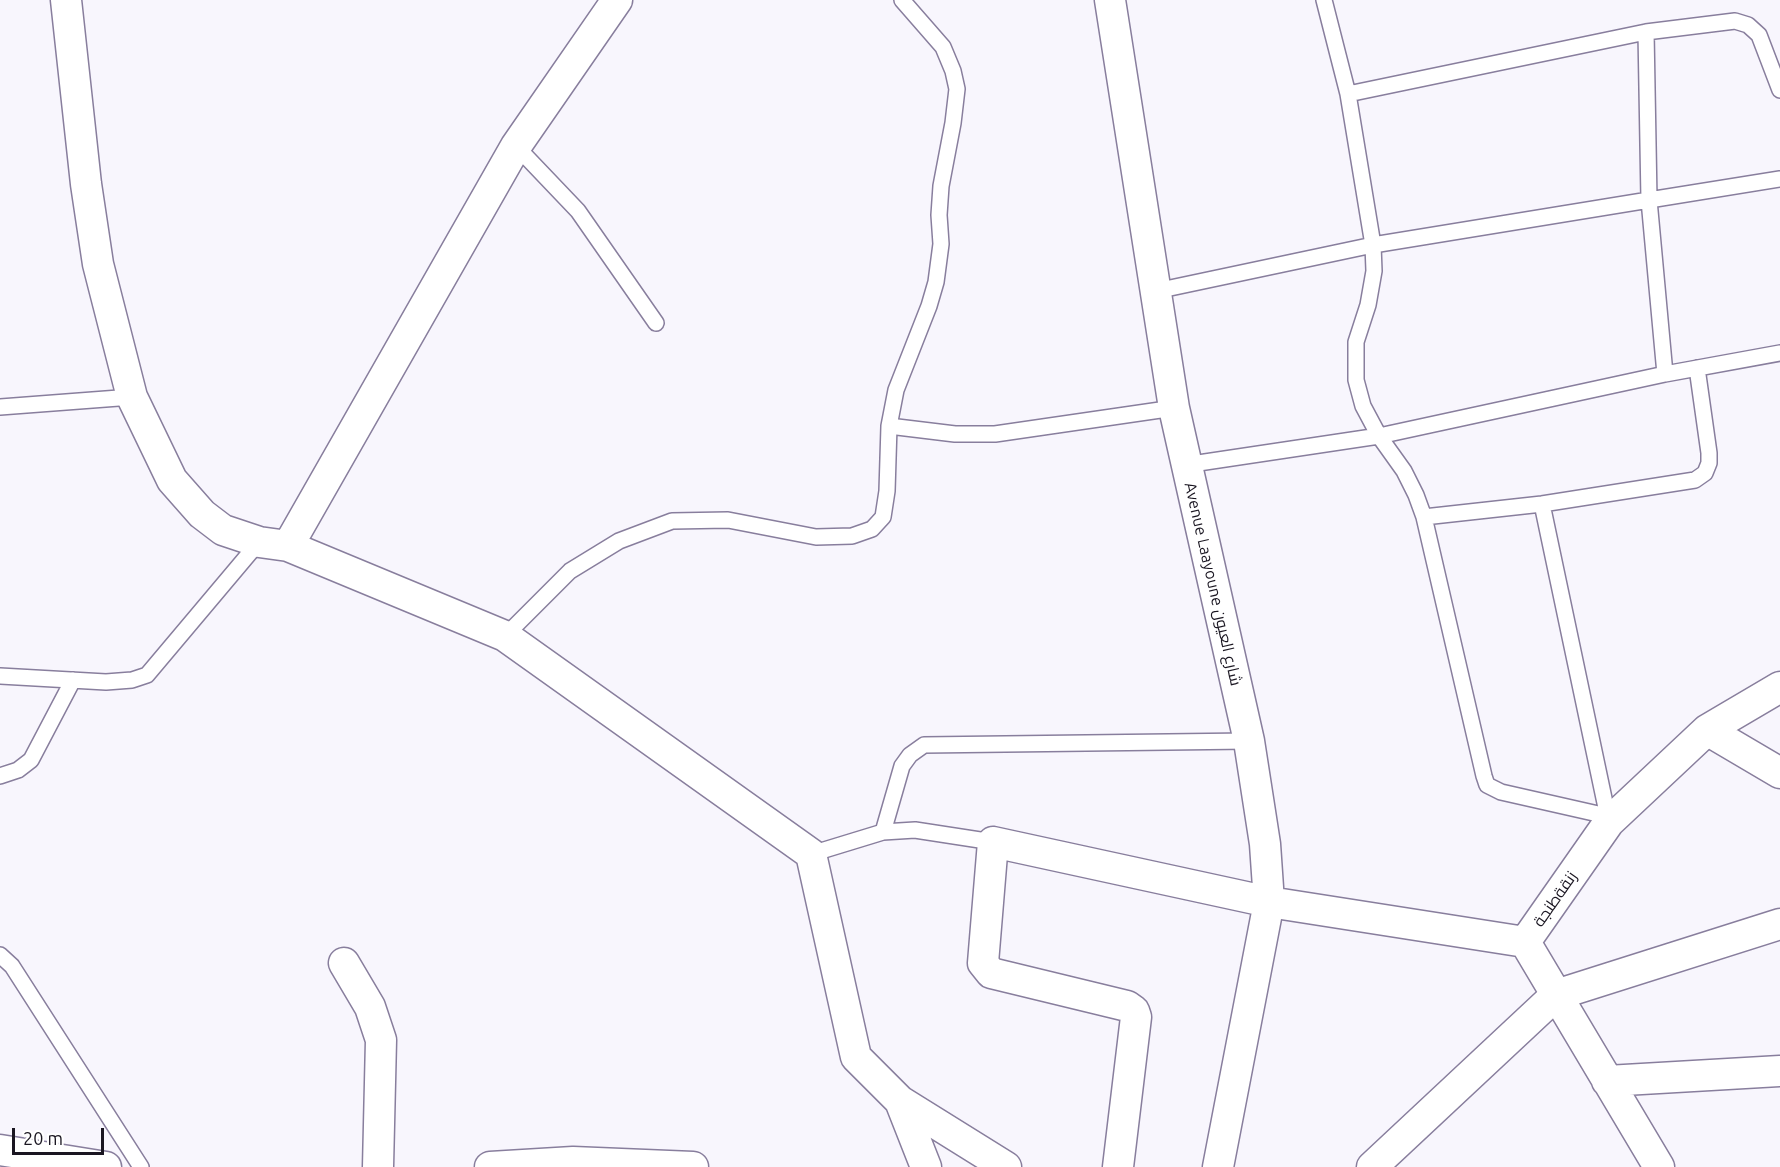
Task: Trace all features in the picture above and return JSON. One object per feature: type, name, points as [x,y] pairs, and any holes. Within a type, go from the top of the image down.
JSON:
[{"type":"street","points":[[66,0],[86,184],[99,264],[132,397],[172,480],[202,514],[223,530],[273,544],[505,636],[811,854],[856,1057],[900,1101],[1006,1167]]},
{"type":"street","points":[[273,544],[516,146],[617,0]]},
{"type":"street","name":"Avenue Laayoune شارع العيون","points":[[1110,0],[1174,408],[1249,741],[1265,844],[1269,902],[1218,1167]]},
{"type":"street","name":"زنقةطنجة","points":[[1659,1167],[1525,942],[1608,819],[1707,730],[1780,687]]},
{"type":"street","points":[[1707,730],[1780,773]]},
{"type":"street","points":[[1118,1167],[1136,1017],[1134,1011],[1127,1006],[991,973],[983,963],[993,842],[1269,902],[1525,942]]},
{"type":"street","points":[[1372,1167],[1556,995],[1780,924]]},
{"type":"street","points":[[344,963],[370,1007],[381,1040],[378,1167]]},
{"type":"street","points":[[1607,1081],[1780,1071]]},
{"type":"street","points":[[900,1101],[926,1167]]},
{"type":"street","points":[[0,1150],[106,1167]]},
{"type":"street","points":[[490,1167],[572,1165],[693,1167]]},
{"type":"lane","points":[[505,636],[570,571],[619,541],[672,521],[728,520],[816,537],[852,536],[872,529],[883,517],[886,500],[889,426],[896,390],[936,282],[941,244],[939,215],[941,186],[957,89],[953,71],[943,47],[902,0]]},
{"type":"lane","points":[[1324,0],[1348,94],[1373,245],[1374,271],[1356,342],[1356,380],[1363,406],[1379,436],[1404,471],[1424,517],[1487,785],[1501,792],[1608,819],[1542,504]]},
{"type":"lane","points":[[1348,94],[1646,32],[1735,21],[1748,25],[1759,35],[1766,48],[1780,90]]},
{"type":"lane","points":[[1646,32],[1649,200],[1665,374]]},
{"type":"lane","points":[[516,146],[578,211],[656,323]]},
{"type":"lane","points":[[1156,291],[1373,245],[1780,179]]},
{"type":"lane","points":[[1185,465],[1379,436],[1665,374],[1780,353]]},
{"type":"lane","points":[[1424,517],[1542,504],[1695,480],[1704,473],[1709,463],[1697,368]]},
{"type":"lane","points":[[0,407],[132,397]]},
{"type":"lane","points":[[889,426],[955,434],[995,434],[1174,408]]},
{"type":"lane","points":[[0,676],[106,682],[132,680],[147,675],[273,544]]},
{"type":"lane","points":[[0,776],[18,770],[31,760],[73,680]]},
{"type":"lane","points":[[883,832],[902,766],[910,754],[924,745],[1249,741]]},
{"type":"lane","points":[[811,854],[883,832],[915,830],[993,842]]},
{"type":"lane","points":[[0,954],[12,966],[141,1167]]}]
